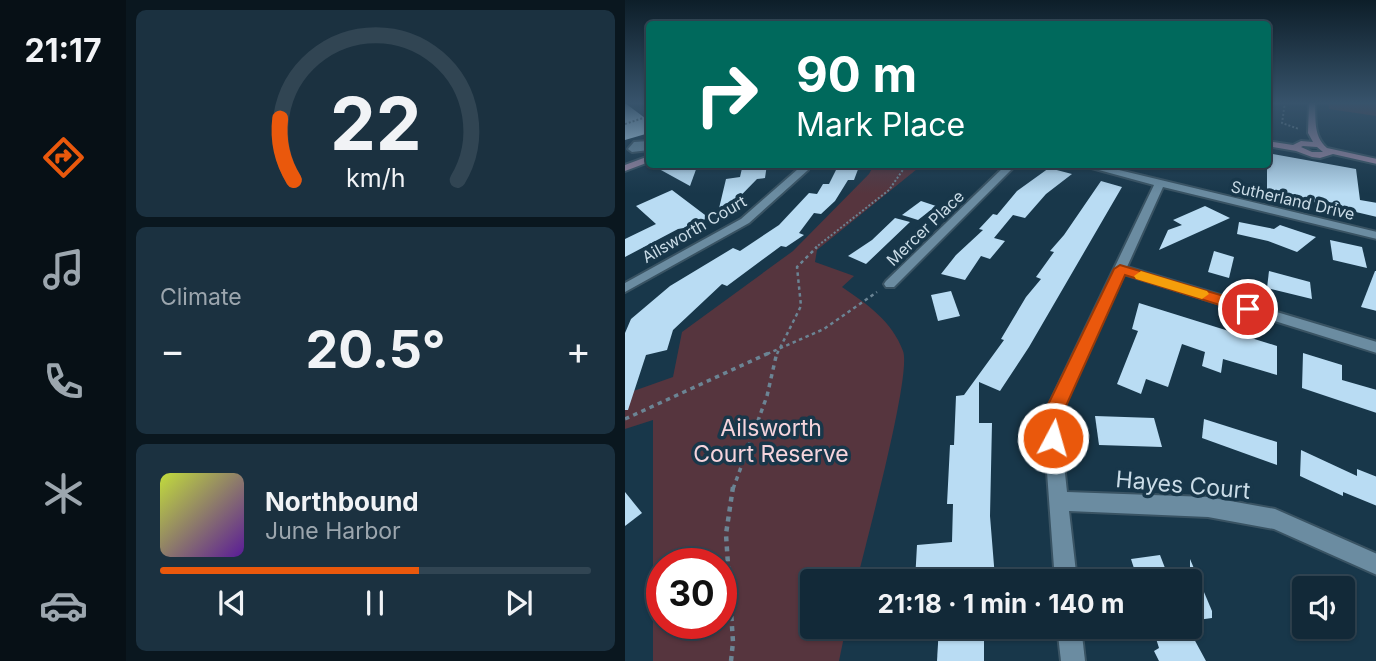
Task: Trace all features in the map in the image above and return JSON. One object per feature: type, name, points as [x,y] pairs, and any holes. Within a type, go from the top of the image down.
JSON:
[{"type":"street","points":[[1301,145],[1312,134],[1324,150]]},
{"type":"street","points":[[1271,142],[1301,145],[1311,155],[1324,150],[1372,161]]},
{"type":"street","points":[[625,168],[646,152]]},
{"type":"street","name":"Ailsworth Court","points":[[625,288],[745,221],[803,170],[802,168]]},
{"type":"street","name":"Mercer Place","points":[[890,284],[1009,168]]},
{"type":"street","name":"Sutherland Drive","points":[[1096,168],[1376,236]]},
{"type":"street","points":[[1065,569],[1051,417],[1159,185]]},
{"type":"street","points":[[1120,269],[1376,348]]},
{"type":"street","name":"Hayes Court","points":[[1060,501],[1208,507],[1275,519],[1376,565]]},
{"type":"street","points":[[1070,639],[1073,661]]},
{"type":"path","points":[[731,661],[733,642],[726,569],[726,534],[734,480],[767,397],[778,348],[801,306],[797,267],[841,224],[902,179],[906,168]]},
{"type":"path","points":[[625,419],[778,348],[824,330],[890,284]]},
{"type":"green space","name":"Ailsworth Court Reserve","points":[[872,168],[918,168],[817,250],[815,262],[854,276],[842,287],[885,322],[903,351],[904,366],[895,425],[860,569],[800,569],[800,639],[844,639],[839,661],[653,661],[653,639],[737,639],[737,548],[653,548],[653,420],[625,429],[625,394],[673,377],[682,332],[793,251]]},
{"type":"building","points":[[625,133],[646,133],[646,134],[625,140]]},
{"type":"building","points":[[1271,154],[1356,169],[1360,200],[1377,203],[1377,217],[1267,191],[1267,168],[1271,168]]},
{"type":"building","points":[[657,168],[697,168],[690,186]]},
{"type":"building","points":[[742,168],[766,168],[765,178],[757,179],[716,221],[726,179],[740,177]]},
{"type":"building","points":[[837,168],[858,168],[854,180],[848,180],[835,201],[821,214],[814,213],[799,233],[804,235],[786,247],[781,246],[727,286],[722,284],[673,330],[667,350],[646,355],[628,410],[625,410],[625,333],[631,319],[670,286],[733,248],[740,251],[779,225],[809,193],[817,194],[823,184],[829,184]]},
{"type":"building","points":[[1049,168],[1072,174],[1046,194],[1025,218],[1013,215],[994,238],[1005,241],[990,259],[981,256],[965,280],[941,274],[956,255],[983,230],[979,229],[993,214],[997,215],[1017,191]]},
{"type":"building","points":[[1101,181],[1122,187],[1029,347],[1000,391],[979,382],[979,423],[992,423],[990,516],[994,569],[916,569],[917,545],[952,542],[953,504],[947,504],[956,396],[964,395],[1004,340],[1001,339],[1026,297],[1041,279],[1036,277],[1054,252],[1050,251]]},
{"type":"building","points":[[672,190],[709,218],[693,223],[695,226],[678,229],[625,257],[625,239],[656,224],[636,206]]},
{"type":"building","points":[[921,201],[936,206],[918,220],[902,215]]},
{"type":"building","points":[[1205,206],[1230,218],[1159,250],[1168,230],[1182,225],[1173,220]]},
{"type":"building","points":[[895,218],[910,222],[866,264],[848,256],[872,240]]},
{"type":"building","points":[[1239,222],[1274,229],[1280,225],[1316,237],[1297,252],[1268,241],[1237,234]]},
{"type":"building","points":[[1330,240],[1362,247],[1367,268],[1333,260]]},
{"type":"building","points":[[1214,251],[1234,257],[1229,278],[1208,272]]},
{"type":"building","points":[[1269,271],[1310,282],[1312,299],[1267,288]]},
{"type":"building","points":[[1377,271],[1377,311],[1361,307]]},
{"type":"building","points":[[951,291],[960,316],[938,321],[931,295]]},
{"type":"building","points":[[1139,303],[1277,346],[1277,375],[1223,359],[1221,373],[1202,366],[1205,352],[1182,344],[1168,387],[1146,379],[1141,394],[1117,384],[1138,331],[1132,329]]},
{"type":"building","points":[[1303,353],[1342,365],[1342,380],[1377,390],[1377,413],[1302,388]]},
{"type":"building","points":[[1095,416],[1154,418],[1162,447],[1099,445]]},
{"type":"building","points":[[1204,419],[1277,442],[1277,465],[1202,438]]},
{"type":"building","points":[[1301,450],[1357,476],[1357,469],[1377,477],[1377,506],[1343,492],[1343,496],[1300,476]]},
{"type":"building","points":[[625,492],[642,513],[625,526]]},
{"type":"building","points":[[1160,555],[1165,569],[1134,569],[1131,559]]},
{"type":"building","points":[[1202,587],[1212,611],[1212,618],[1202,619]]},
{"type":"building","points":[[938,639],[984,639],[984,661],[937,661]]},
{"type":"building","points":[[1156,639],[1194,639],[1206,661],[1159,661],[1154,651],[1159,648]]},
{"type":"slow traffic","points":[[1141,276],[1202,294]]},
{"type":"route","points":[[1053,438],[1051,417],[1120,269],[1248,309]]}]
